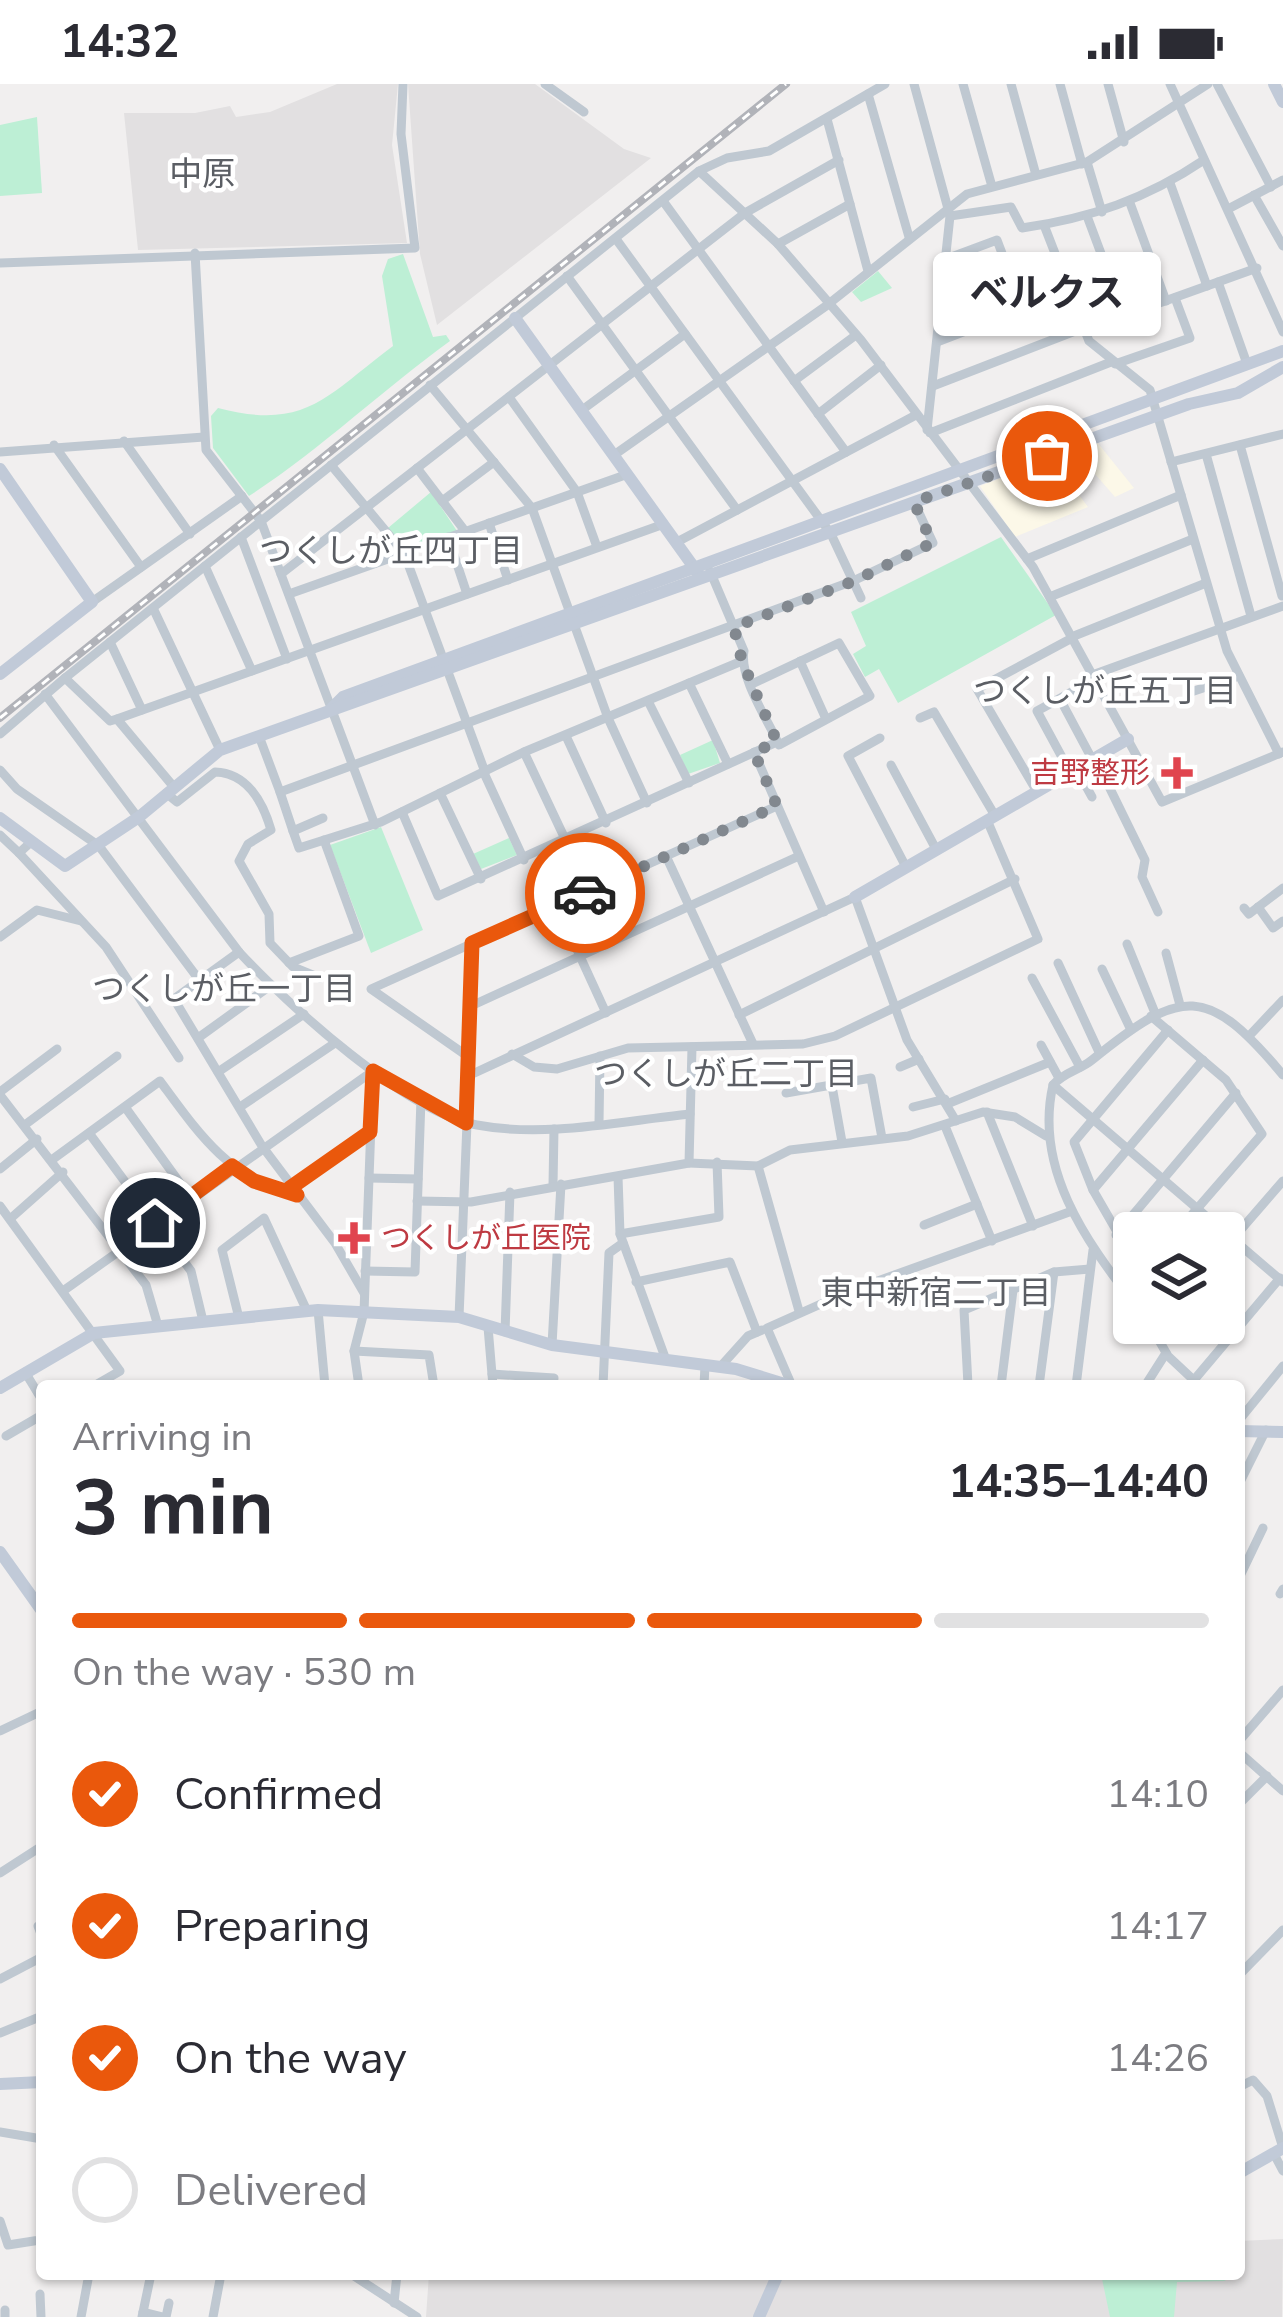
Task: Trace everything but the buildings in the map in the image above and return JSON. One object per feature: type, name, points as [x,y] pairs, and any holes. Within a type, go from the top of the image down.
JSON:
[{"type":"street","points":[[0,263],[416,248],[401,134],[403,84]]},
{"type":"street","points":[[545,84],[584,112]]},
{"type":"street","points":[[0,734],[699,171],[728,158],[769,151],[885,84]]},
{"type":"street","points":[[914,84],[949,211],[929,432]]},
{"type":"street","points":[[963,84],[991,183]]},
{"type":"street","points":[[1011,84],[1036,175]]},
{"type":"street","points":[[1060,84],[1102,212]]},
{"type":"street","points":[[1108,84],[1124,142]]},
{"type":"street","points":[[1170,84],[1283,332]]},
{"type":"street","points":[[614,454],[991,183],[1085,163],[1208,84]]},
{"type":"street","points":[[1217,84],[1270,187]]},
{"type":"street","points":[[1274,84],[1283,102]]},
{"type":"street","points":[[868,94],[909,238]]},
{"type":"street","points":[[827,118],[868,272]]},
{"type":"street","points":[[281,574],[745,213],[839,160]]},
{"type":"street","points":[[949,211],[1011,207],[1022,227],[1087,216],[1130,203],[1204,160]]},
{"type":"street","points":[[699,171],[778,244],[826,306],[856,334],[1027,559],[1052,596],[1162,802],[1281,753],[1239,676],[1219,626],[1152,400],[1137,377],[1095,350],[1043,224]]},
{"type":"street","points":[[1228,209],[1283,181]]},
{"type":"street","points":[[1170,183],[1246,362]]},
{"type":"street","points":[[1254,195],[1283,246]]},
{"type":"street","points":[[663,201],[846,452]]},
{"type":"street","points":[[929,432],[1190,338],[1130,203]]},
{"type":"street","points":[[778,244],[850,204]]},
{"type":"street","points":[[1087,216],[1124,315]]},
{"type":"street","points":[[616,238],[827,529],[861,598]]},
{"type":"street","points":[[937,342],[1023,309],[997,240],[946,259]]},
{"type":"street","points":[[195,253],[206,450],[261,521],[375,824]]},
{"type":"street","points":[[933,386],[1257,268]]},
{"type":"street","points":[[941,302],[1011,274]]},
{"type":"street","points":[[568,276],[737,510]]},
{"type":"street","points":[[515,319],[677,542],[704,572],[734,627],[742,661],[777,742]]},
{"type":"street","points":[[581,410],[685,334]]},
{"type":"street","points":[[794,382],[856,334]]},
{"type":"street","points":[[827,529],[914,502],[1084,424],[1283,350]]},
{"type":"street","points":[[818,414],[880,365]]},
{"type":"street","points":[[0,835],[58,865],[71,864],[139,817],[220,750],[332,708],[346,708],[446,665],[963,478],[1238,393],[1283,367]]},
{"type":"street","points":[[430,385],[532,508],[608,718],[647,803]]},
{"type":"street","points":[[509,397],[577,492],[597,547]]},
{"type":"street","points":[[677,542],[916,415]]},
{"type":"street","points":[[1084,424],[1091,440]]},
{"type":"street","points":[[1172,463],[1283,434]]},
{"type":"street","points":[[0,452],[204,437]]},
{"type":"street","points":[[124,441],[190,534]]},
{"type":"street","points":[[53,445],[141,568]]},
{"type":"street","points":[[1240,445],[1282,596]]},
{"type":"street","points":[[1206,454],[1251,616]]},
{"type":"street","points":[[442,501],[494,462]]},
{"type":"street","points":[[331,465],[404,553],[484,773],[524,860]]},
{"type":"street","points":[[417,468],[465,532]]},
{"type":"street","points":[[0,469],[92,602]]},
{"type":"street","points":[[289,594],[628,474]]},
{"type":"street","points":[[1027,559],[1181,495]]},
{"type":"street","points":[[0,674],[242,496]]},
{"type":"street","points":[[280,792],[854,581],[932,543],[914,502]]},
{"type":"street","points":[[489,523],[508,580]]},
{"type":"street","points":[[65,678],[110,722],[664,524]]},
{"type":"street","points":[[241,537],[286,659]]},
{"type":"street","points":[[448,538],[467,594]]},
{"type":"street","points":[[1052,596],[1193,539]]},
{"type":"street","points":[[205,566],[252,671]]},
{"type":"street","points":[[1092,797],[1037,711],[1096,676],[1219,626],[1283,606],[1283,579]]},
{"type":"street","points":[[1036,790],[977,689],[1074,636],[1206,583]]},
{"type":"street","points":[[153,608],[220,750]]},
{"type":"street","points":[[110,642],[142,710]]},
{"type":"street","points":[[402,812],[438,896],[606,823],[870,696],[839,643],[752,684]]},
{"type":"street","points":[[259,736],[299,848],[375,824],[524,752],[742,661]]},
{"type":"street","points":[[800,661],[826,719]]},
{"type":"street","points":[[1188,693],[1239,676]]},
{"type":"street","points":[[689,683],[728,764]]},
{"type":"street","points":[[45,694],[239,952],[270,986],[373,1071],[466,1123],[554,1129],[690,1114]]},
{"type":"street","points":[[1060,699],[1145,860],[1142,878],[1158,912]]},
{"type":"street","points":[[649,701],[688,783]]},
{"type":"street","points":[[512,1054],[534,1067],[557,1069],[628,1048],[803,1044],[835,1036],[1038,939],[990,817],[934,712],[920,718]]},
{"type":"street","points":[[117,719],[177,802],[215,772],[227,772],[257,797],[272,830],[248,844],[239,861],[269,914],[270,944],[306,976],[320,978]]},
{"type":"street","points":[[566,736],[606,823]]},
{"type":"street","points":[[880,738],[848,756],[906,867]]},
{"type":"street","points":[[468,1076],[855,897],[1128,739]]},
{"type":"street","points":[[524,752],[566,841]]},
{"type":"street","points":[[754,752],[824,912]]},
{"type":"street","points":[[891,765],[936,849]]},
{"type":"street","points":[[0,770],[17,789],[99,846],[200,981]]},
{"type":"street","points":[[440,793],[481,879]]},
{"type":"street","points":[[470,1058],[370,989],[777,806]]},
{"type":"street","points":[[0,818],[46,885],[106,947],[179,1058]]},
{"type":"street","points":[[293,831],[323,818]]},
{"type":"street","points":[[290,963],[359,936],[324,840]]},
{"type":"street","points":[[666,856],[753,1044]]},
{"type":"street","points":[[471,1006],[799,856]]},
{"type":"street","points":[[46,885],[58,865]]},
{"type":"street","points":[[739,1015],[876,952],[1015,879]]},
{"type":"street","points":[[1244,908],[1249,914],[1283,889]]},
{"type":"street","points":[[855,897],[919,1059],[956,1121]]},
{"type":"street","points":[[557,906],[605,1012]]},
{"type":"street","points":[[1258,907],[1273,928],[1283,921]]},
{"type":"street","points":[[0,937],[37,910],[81,921]]},
{"type":"street","points":[[459,1317],[472,943]]},
{"type":"street","points":[[1127,944],[1153,1014],[1236,1093],[1262,1133],[1194,1212]]},
{"type":"street","points":[[239,952],[174,999],[262,1145],[335,1244],[364,1294]]},
{"type":"street","points":[[1166,953],[1180,1004]]},
{"type":"street","points":[[1058,963],[1099,1052]]},
{"type":"street","points":[[1102,969],[1131,1030]]},
{"type":"street","points":[[1032,978],[1080,1067]]},
{"type":"street","points":[[198,1038],[270,986]]},
{"type":"street","points":[[1250,1035],[1283,1000]]},
{"type":"street","points":[[1113,1276],[1072,1210],[1046,1136],[1056,1081],[1153,1014],[1180,1004],[1204,1004],[1250,1035],[1283,1076]]},
{"type":"street","points":[[218,1072],[304,1014]]},
{"type":"street","points":[[1113,1229],[1074,1142],[1168,1030]]},
{"type":"street","points":[[240,1107],[334,1042]]},
{"type":"street","points":[[1041,1045],[1056,1081],[1092,1118],[1203,1212]]},
{"type":"street","points":[[688,1163],[692,1047]]},
{"type":"street","points":[[57,1049],[0,1093],[146,1285],[158,1326]]},
{"type":"street","points":[[26,1124],[117,1056]]},
{"type":"street","points":[[599,1123],[600,1056]]},
{"type":"street","points":[[900,1066],[919,1059]]},
{"type":"street","points":[[1093,1190],[1203,1060]]},
{"type":"street","points":[[913,1107],[946,1102],[1050,1062]]},
{"type":"street","points":[[358,1380],[355,1351],[364,1312],[373,1071]]},
{"type":"street","points":[[63,1291],[232,1166],[373,1071]]},
{"type":"street","points":[[786,1093],[871,1078],[882,1138]]},
{"type":"street","points":[[53,1159],[160,1081],[212,1153],[254,1181],[293,1191]]},
{"type":"street","points":[[832,1086],[842,1142]]},
{"type":"street","points":[[1135,1212],[1236,1093]]},
{"type":"street","points":[[365,1271],[415,1272],[421,1099]]},
{"type":"street","points":[[124,1107],[190,1197]]},
{"type":"street","points":[[417,1201],[463,1202],[688,1163],[758,1166],[790,1150],[945,1126],[988,1112],[1015,1117],[1046,1136]]},
{"type":"street","points":[[988,1112],[1034,1226]]},
{"type":"street","points":[[945,1126],[992,1241]]},
{"type":"street","points":[[552,1345],[554,1129]]},
{"type":"street","points":[[293,1191],[370,1132]]},
{"type":"street","points":[[88,1133],[190,1271],[202,1321]]},
{"type":"street","points":[[0,1169],[37,1138]]},
{"type":"street","points":[[603,1380],[609,1252],[622,1239],[719,1217],[717,1162]]},
{"type":"street","points":[[758,1166],[799,1311]]},
{"type":"street","points":[[10,1219],[63,1172]]},
{"type":"street","points":[[369,1178],[418,1179]]},
{"type":"street","points":[[618,1178],[622,1239],[666,1360]]},
{"type":"street","points":[[1245,1224],[1283,1181]]},
{"type":"street","points":[[505,1332],[510,1192]]},
{"type":"street","points":[[924,1225],[977,1204]]},
{"type":"street","points":[[0,1206],[120,1371],[104,1380]]},
{"type":"street","points":[[721,1366],[762,1330],[799,1311],[1072,1210]]},
{"type":"street","points":[[239,1318],[222,1250],[264,1218],[312,1311],[324,1380]]},
{"type":"street","points":[[1200,1380],[1282,1278],[1245,1248]]},
{"type":"street","points":[[1077,1380],[1093,1250]]},
{"type":"street","points":[[636,1282],[730,1262],[789,1380]]},
{"type":"street","points":[[968,1380],[964,1310],[1054,1272],[1090,1268]]},
{"type":"street","points":[[1040,1380],[1054,1272]]},
{"type":"street","points":[[1006,1380],[1013,1290]]},
{"type":"street","points":[[0,1388],[94,1333],[312,1311],[459,1317],[552,1345],[721,1366],[771,1380]]},
{"type":"street","points":[[488,1327],[492,1380],[554,1380]]},
{"type":"street","points":[[1163,1344],[1193,1380]]},
{"type":"street","points":[[355,1351],[429,1355],[433,1380]]},
{"type":"street","points":[[1149,1380],[1166,1353]]},
{"type":"street","points":[[704,1380],[705,1364]]},
{"type":"street","points":[[1245,1412],[1283,1366]]},
{"type":"street","points":[[25,1372],[36,1390]]},
{"type":"street","points":[[6,1436],[36,1418]]},
{"type":"street","points":[[1245,1430],[1283,1432]]},
{"type":"street","points":[[1245,1472],[1267,1430]]},
{"type":"street","points":[[1245,1566],[1263,1528]]},
{"type":"street","points":[[0,1552],[36,1603]]},
{"type":"street","points":[[1245,1734],[1283,1690]]},
{"type":"street","points":[[0,1731],[36,1714]]},
{"type":"street","points":[[1245,1756],[1283,1791]]},
{"type":"street","points":[[1245,1798],[1268,1776]]},
{"type":"street","points":[[0,1873],[36,1850]]},
{"type":"street","points":[[1245,1969],[1283,1930]]},
{"type":"street","points":[[0,1979],[36,1961]]},
{"type":"street","points":[[0,2032],[36,2018]]},
{"type":"street","points":[[1245,2084],[1253,2080],[1267,2096],[1283,2171]]},
{"type":"street","points":[[0,2084],[36,2082]]},
{"type":"street","points":[[0,2132],[36,2138]]},
{"type":"street","points":[[1245,2170],[1280,2150]]},
{"type":"street","points":[[0,2221],[8,2245],[36,2241]]},
{"type":"street","points":[[81,2317],[88,2280]]},
{"type":"street","points":[[150,2280],[143,2315],[165,2317],[169,2303]]},
{"type":"street","points":[[213,2317],[220,2280]]},
{"type":"street","points":[[360,2280],[417,2317]]},
{"type":"street","points":[[394,2303],[396,2280]]},
{"type":"street","points":[[759,2317],[775,2280]]},
{"type":"street","points":[[40,2294],[41,2317]]},
{"type":"shaded area","points":[[337,84],[398,84],[392,145],[407,243],[138,250],[124,113],[195,113],[230,106],[236,117],[270,112]]},
{"type":"shaded area","points":[[408,84],[535,84],[624,149],[651,158],[437,325],[420,254]]},
{"type":"shaded area","points":[[1097,442],[1134,488],[1115,497],[1095,474],[1077,483],[1058,457]]},
{"type":"shaded area","points":[[1052,459],[1088,507],[1015,537],[980,486]]},
{"type":"shaded area","points":[[1283,2239],[1282,2317],[426,2317],[429,2280],[1245,2280],[1245,2241]]},
{"type":"green space","points":[[37,117],[42,193],[0,196],[0,125]]},
{"type":"green space","points":[[403,254],[433,337],[446,335],[450,341],[249,496],[213,448],[211,416],[218,408],[248,414],[294,412],[331,394],[393,346],[382,276],[388,259]]},
{"type":"green space","points":[[878,271],[892,288],[861,302],[852,292]]},
{"type":"green space","points":[[431,492],[457,531],[420,543],[413,532],[400,541],[388,528]]},
{"type":"green space","points":[[1001,537],[1056,615],[898,703],[879,669],[865,677],[853,654],[866,646],[851,612]]},
{"type":"green space","points":[[713,740],[720,763],[688,774],[680,755]]},
{"type":"green space","points":[[381,827],[423,930],[371,953],[330,845]]},
{"type":"green space","points":[[509,838],[517,855],[481,869],[473,854]]},
{"type":"green space","points":[[1102,2280],[1226,2280],[1177,2282],[1174,2317],[1110,2317]]},
{"type":"railway","points":[[0,718],[786,84]]},
{"type":"way so far","points":[[585,893],[777,806],[754,752],[777,742],[742,661],[744,651],[734,627],[854,581],[932,543],[914,502],[1047,456]]},
{"type":"place","name":"ベルクス","points":[[1047,456]]},
{"type":"place","name":"吉野整形","points":[[1177,773]]},
{"type":"place","name":"つくしが丘医院","points":[[354,1238]]},
{"type":"district","name":"中原","points":[[202,174]]},
{"type":"district","name":"つくしが丘四丁目","points":[[391,551]]},
{"type":"district","name":"つくしが丘五丁目","points":[[1105,691]]},
{"type":"district","name":"つくしが丘一丁目","points":[[224,989]]},
{"type":"district","name":"つくしが丘二丁目","points":[[726,1074]]},
{"type":"district","name":"東中新宿二丁目","points":[[936,1293]]},
{"type":"route","points":[[155,1223],[232,1166],[254,1181],[297,1195],[290,1188],[370,1132],[373,1071],[466,1123],[472,943],[585,893]]}]
